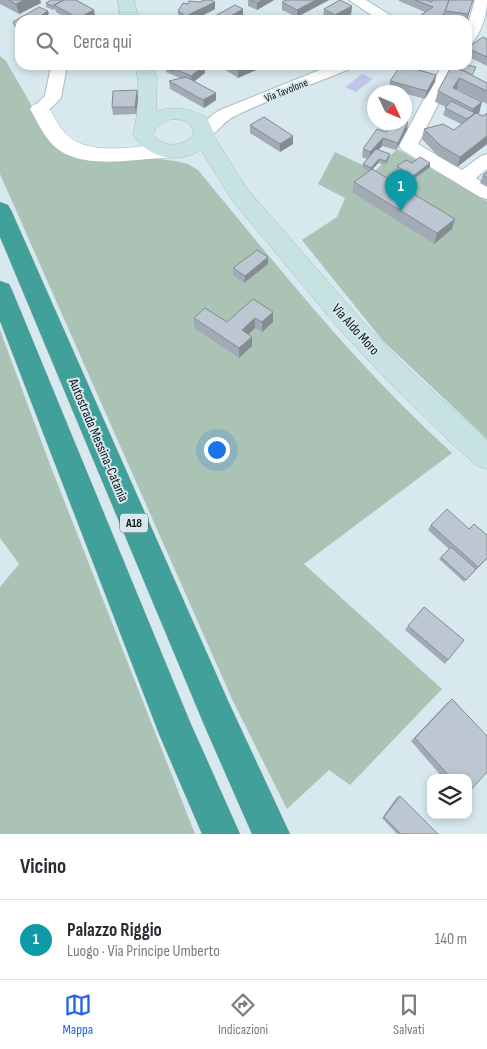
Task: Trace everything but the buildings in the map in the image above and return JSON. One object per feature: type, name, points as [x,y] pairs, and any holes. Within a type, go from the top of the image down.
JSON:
[{"type":"highway","name":"Autostrada Messina-Catania","points":[[0,210],[216,715],[271,834]]},
{"type":"highway","points":[[0,290],[177,734],[221,834]]},
{"type":"main road","points":[[126,0],[129,15]]},
{"type":"main road","points":[[146,72],[169,103],[200,122],[203,135],[240,195]]},
{"type":"main road","points":[[146,72],[145,126],[143,135],[146,142],[154,148],[167,151],[206,167],[240,195]]},
{"type":"main road","points":[[145,126],[162,115],[185,114]]},
{"type":"main road","points":[[167,151],[191,147],[203,135]]},
{"type":"main road","name":"Via Aldo Moro","points":[[240,195],[348,322],[394,371],[485,455]]},
{"type":"street","points":[[356,0],[382,15]]},
{"type":"street","points":[[472,36],[482,0]]},
{"type":"street","name":"Via Tavolone","points":[[226,114],[334,70]]},
{"type":"street","points":[[447,70],[408,146],[487,193]]},
{"type":"street","points":[[58,71],[53,98],[40,109],[54,134],[63,144],[73,150],[94,155],[167,151]]},
{"type":"street","points":[[185,114],[226,114]]},
{"type":"street","points":[[203,135],[218,118],[226,114]]},
{"type":"street","points":[[94,155],[115,148],[145,126]]},
{"type":"street","points":[[464,178],[487,160]]},
{"type":"green space","points":[[0,56],[6,61],[49,136],[58,146],[175,161],[188,164],[198,170],[289,280],[352,352],[384,387],[452,453],[304,564],[442,689],[350,785],[329,770],[287,809],[232,699],[0,174]]},
{"type":"green space","points":[[397,149],[487,201],[487,439],[383,341],[302,240],[337,217],[345,198],[318,184],[335,152],[375,171]]},
{"type":"green space","points":[[0,330],[49,462],[195,834],[0,834],[0,587],[19,564],[0,538]]},
{"type":"water","points":[[362,74],[373,79],[356,92],[345,87]]},
{"type":"place","name":"Palazzo Riggio","points":[[401,211]]}]
